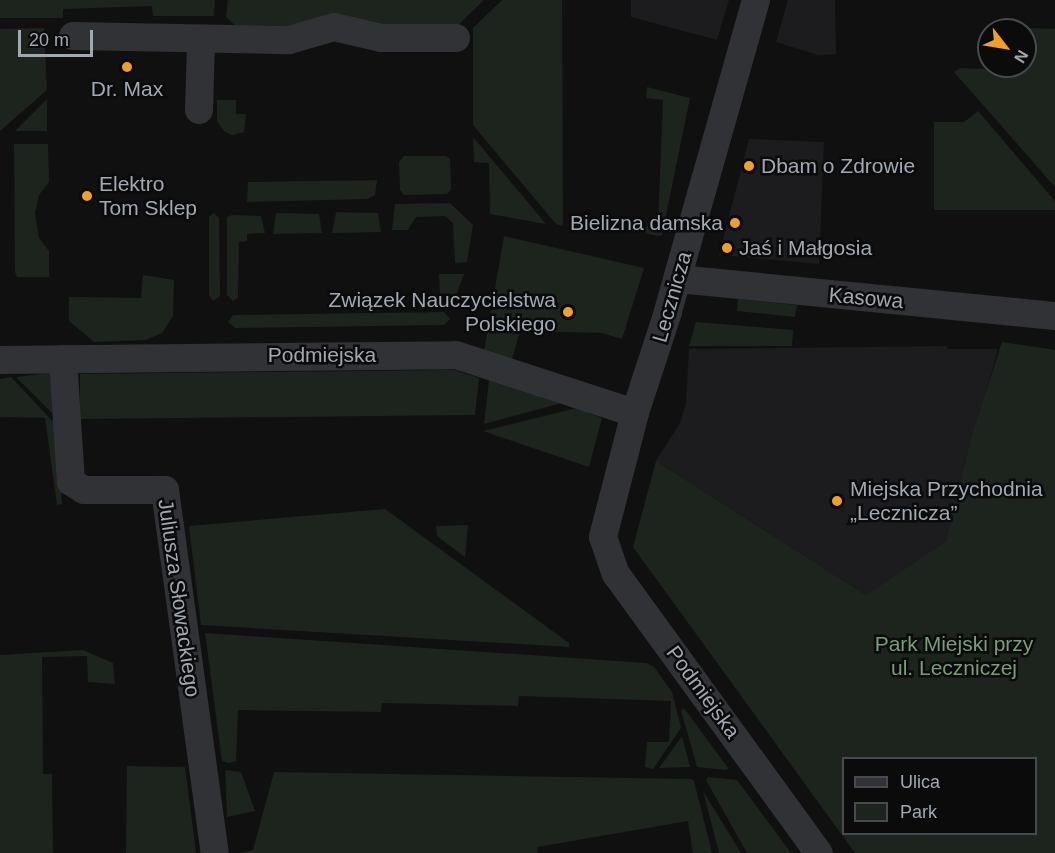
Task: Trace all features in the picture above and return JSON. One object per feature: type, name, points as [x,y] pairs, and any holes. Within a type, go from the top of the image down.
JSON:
[{"type":"street","name":"Lecznicza","points":[[606,525],[635,413],[678,279],[756,0]]},
{"type":"street","points":[[73,36],[194,36],[201,41],[289,39],[334,27],[381,38],[456,38]]},
{"type":"street","points":[[199,110],[201,41]]},
{"type":"street","name":"Kasowa","points":[[678,279],[1055,316]]},
{"type":"street","name":"Podmiejska","points":[[0,360],[456,355],[635,413]]},
{"type":"street","name":"Juliusza Słowackiego","points":[[63,358],[71,482],[84,490],[165,490],[215,853]]},
{"type":"street","name":"Podmiejska","points":[[606,525],[606,552],[616,574],[819,853]]},
{"type":"shaded area","points":[[631,0],[729,0],[717,40],[631,17]]},
{"type":"shaded area","points":[[788,0],[835,0],[836,54],[818,55],[776,42]]},
{"type":"shaded area","points":[[749,139],[824,142],[819,264],[719,255]]},
{"type":"shaded area","name":"Miejska Przychodnia „Lecznicza”","points":[[947,346],[947,349],[998,349],[946,541],[866,595],[656,461],[680,423],[686,403],[689,349]]},
{"type":"green space","points":[[0,0],[215,0],[214,16],[153,16],[152,6],[63,9],[63,18],[0,18]]},
{"type":"green space","points":[[228,0],[484,0],[455,28],[384,30],[332,13],[274,32],[241,31],[226,17]]},
{"type":"green space","points":[[502,0],[562,0],[563,226],[556,224],[473,125],[473,28]]},
{"type":"green space","points":[[44,28],[47,90],[0,131],[0,29]]},
{"type":"green space","points":[[1037,28],[1055,29],[1055,187],[954,72],[960,68],[977,69],[977,78],[1037,78]]},
{"type":"green space","points":[[647,87],[690,98],[662,235],[658,236],[648,234],[639,226],[658,226],[663,100],[646,98]]},
{"type":"green space","points":[[47,99],[47,131],[15,131]]},
{"type":"green space","points":[[217,100],[236,100],[236,114],[246,114],[244,132],[232,135],[224,131],[217,121]]},
{"type":"green space","points":[[978,111],[1055,201],[1055,210],[934,210],[934,122],[964,122]]},
{"type":"green space","points":[[473,137],[546,224],[490,214],[489,163],[474,162]]},
{"type":"green space","points":[[14,144],[48,144],[49,182],[39,195],[35,213],[39,238],[49,251],[49,277],[17,277],[15,272]]},
{"type":"green space","points":[[404,156],[446,156],[450,159],[451,189],[447,194],[404,195],[400,190],[399,162]]},
{"type":"green space","points":[[377,180],[375,195],[367,199],[247,202],[248,182]]},
{"type":"green space","points":[[450,203],[473,225],[467,262],[455,263],[453,223],[445,216],[416,217],[408,230],[392,230],[395,204]]},
{"type":"green space","points":[[336,212],[378,213],[381,232],[332,233]]},
{"type":"green space","points":[[214,213],[219,218],[220,296],[213,301],[209,295],[209,217]]},
{"type":"green space","points":[[276,213],[319,214],[322,233],[273,234]]},
{"type":"green space","points":[[232,215],[261,216],[265,233],[247,234],[247,241],[239,242],[238,298],[233,301],[227,295],[227,217]]},
{"type":"green space","points":[[504,236],[644,268],[622,339],[602,333],[525,331],[519,335],[512,359],[484,352]]},
{"type":"green space","points":[[439,274],[464,274],[457,293],[449,297],[440,295]]},
{"type":"green space","points":[[143,275],[174,280],[173,316],[162,333],[146,340],[94,342],[69,321],[69,297],[141,298]]},
{"type":"green space","points":[[738,299],[797,305],[795,317],[737,311]]},
{"type":"green space","points":[[444,312],[450,319],[444,325],[235,328],[228,322],[233,315]]},
{"type":"green space","points":[[696,322],[793,330],[792,346],[689,346]]},
{"type":"green space","name":"Park Miejski przy ul. Leczniczej","points":[[1002,342],[1055,350],[1055,853],[855,853],[633,547],[656,461],[866,595],[946,541],[972,436]]},
{"type":"green space","points":[[454,370],[479,378],[475,415],[80,419],[80,374]]},
{"type":"green space","points":[[49,373],[57,382],[57,418],[16,377]]},
{"type":"green space","points":[[11,377],[58,427],[62,504],[57,505],[45,418],[0,417],[0,379]]},
{"type":"green space","points":[[489,380],[562,403],[484,424]]},
{"type":"green space","points":[[577,408],[602,418],[589,467],[483,431]]},
{"type":"green space","points":[[385,509],[569,643],[569,647],[201,625],[189,526]]},
{"type":"green space","points":[[468,525],[465,557],[437,536],[436,526]]},
{"type":"green space","points":[[205,633],[646,663],[654,667],[672,692],[681,728],[653,769],[645,767],[647,742],[669,742],[671,701],[519,696],[518,706],[382,703],[381,712],[238,710],[236,761],[229,763],[222,761]]},
{"type":"green space","points":[[83,650],[113,663],[115,684],[88,682],[87,656],[42,657],[43,774],[52,774],[53,853],[0,853],[0,655]]},
{"type":"green space","points":[[684,708],[728,768],[727,770],[697,767],[681,710]]},
{"type":"green space","points":[[682,736],[690,767],[659,768]]},
{"type":"green space","points":[[127,766],[185,767],[196,853],[126,853]]},
{"type":"green space","points":[[225,770],[241,772],[255,811],[227,817]]},
{"type":"green space","points":[[274,772],[691,779],[694,781],[712,853],[693,853],[688,821],[537,847],[538,853],[239,853],[253,850]]},
{"type":"green space","points":[[708,777],[737,780],[791,853],[747,853],[706,780]]},
{"type":"green space","points":[[703,791],[741,853],[719,853]]},
{"type":"place","name":"Dr. Max","points":[[127,67]]},
{"type":"place","name":"Dbam o Zdrowie","points":[[749,166]]},
{"type":"place","name":"Elektro Tom Sklep","points":[[87,196]]},
{"type":"place","name":"Bielizna damska","points":[[735,223]]},
{"type":"place","name":"Jaś i Małgosia","points":[[727,248]]},
{"type":"place","name":"Związek Nauczycielstwa Polskiego","points":[[568,312]]},
{"type":"place","name":"Miejska Przychodnia „Lecznicza”","points":[[837,501]]}]
